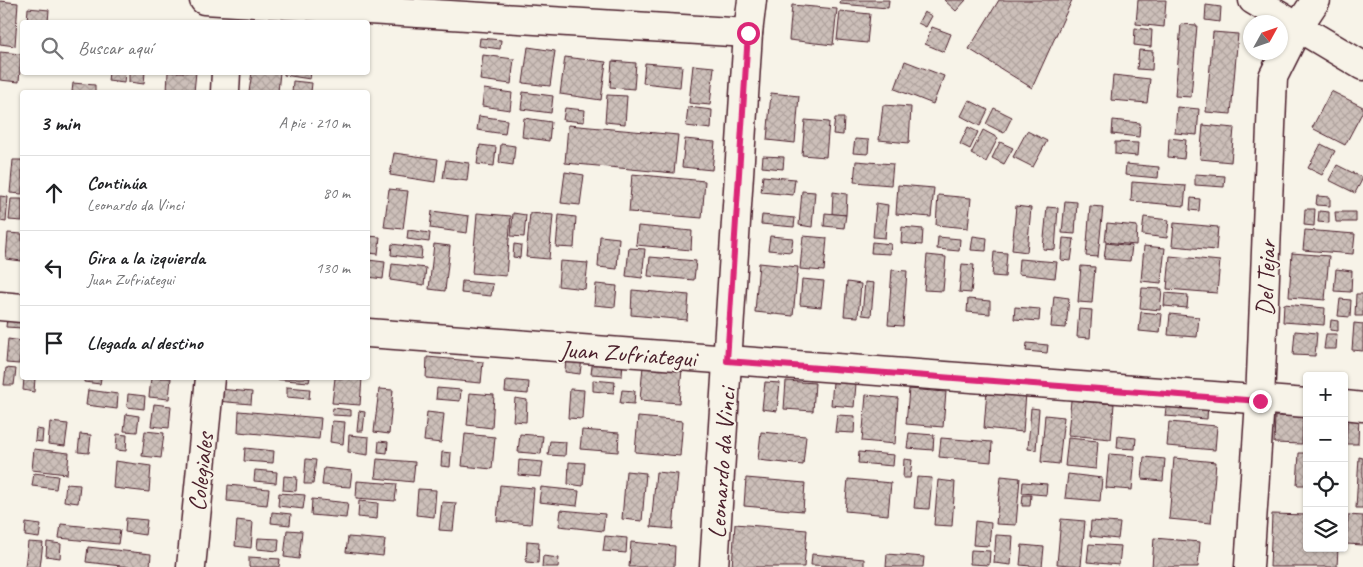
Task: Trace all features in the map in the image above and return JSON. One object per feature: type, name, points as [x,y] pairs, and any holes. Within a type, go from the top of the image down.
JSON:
[{"type":"street","name":"Leonardo da Vinci","points":[[714,567],[748,33],[752,0]]},
{"type":"street","points":[[1253,0],[1363,66]]},
{"type":"street","name":"Del Tejar","points":[[1249,567],[1260,401],[1273,77],[1298,27],[1316,0]]},
{"type":"street","points":[[222,6],[748,33]]},
{"type":"street","points":[[225,90],[226,75]]},
{"type":"street","points":[[0,306],[20,308]]},
{"type":"street","name":"Juan Zufriategui","points":[[370,333],[1303,403]]},
{"type":"street","name":"Colegiales","points":[[191,567],[210,380]]},
{"type":"street","points":[[1348,406],[1363,406]]},
{"type":"building","points":[[841,0],[889,0],[888,8],[840,4]]},
{"type":"building","points":[[944,0],[966,0],[956,11]]},
{"type":"building","points":[[999,0],[1072,0],[1032,88],[969,49]]},
{"type":"building","points":[[1138,0],[1166,0],[1164,27],[1136,24]]},
{"type":"building","points":[[0,1],[18,3],[15,46],[0,44]]},
{"type":"building","points":[[792,5],[837,9],[833,45],[789,40]]},
{"type":"building","points":[[1206,5],[1221,7],[1220,22],[1205,20]]},
{"type":"building","points":[[28,8],[49,10],[48,20],[27,20]]},
{"type":"building","points":[[840,11],[870,14],[867,43],[837,40]]},
{"type":"building","points":[[924,12],[932,16],[926,27],[918,23]]},
{"type":"building","points":[[1181,24],[1197,25],[1191,97],[1175,96]]},
{"type":"building","points":[[932,27],[951,34],[944,52],[925,44]]},
{"type":"building","points":[[1135,28],[1152,30],[1151,47],[1134,45]]},
{"type":"building","points":[[1213,32],[1238,34],[1231,114],[1206,112]]},
{"type":"building","points":[[480,38],[501,40],[500,49],[479,46]]},
{"type":"building","points":[[528,47],[555,51],[550,86],[523,83]]},
{"type":"building","points":[[1139,50],[1153,51],[1152,70],[1137,69]]},
{"type":"building","points":[[0,52],[20,54],[19,82],[0,80]]},
{"type":"building","points":[[483,55],[514,59],[511,84],[480,80]]},
{"type":"building","points":[[565,57],[606,62],[601,100],[560,94]]},
{"type":"building","points":[[612,61],[636,63],[634,89],[610,87]]},
{"type":"building","points":[[905,61],[944,76],[933,104],[895,89]]},
{"type":"building","points":[[645,63],[682,66],[680,87],[643,83]]},
{"type":"building","points":[[693,65],[714,67],[710,105],[689,103]]},
{"type":"building","points":[[109,75],[125,75],[124,83],[108,81]]},
{"type":"building","points":[[129,75],[145,75],[144,84],[129,82]]},
{"type":"building","points":[[168,75],[196,75],[194,90],[167,90]]},
{"type":"building","points":[[252,75],[280,75],[278,90],[249,90]]},
{"type":"building","points":[[284,75],[311,75],[310,79]]},
{"type":"building","points":[[1113,75],[1150,79],[1147,103],[1111,100]]},
{"type":"building","points":[[293,81],[312,83],[311,90],[292,90]]},
{"type":"building","points":[[73,83],[95,85],[95,90],[72,90]]},
{"type":"building","points":[[484,89],[512,93],[510,110],[482,106]]},
{"type":"building","points":[[1331,91],[1363,107],[1363,111],[1345,145],[1312,128]]},
{"type":"building","points":[[523,92],[553,96],[551,113],[521,109]]},
{"type":"building","points":[[771,93],[799,96],[795,143],[767,140]]},
{"type":"building","points":[[607,95],[627,96],[625,124],[605,122]]},
{"type":"building","points":[[969,100],[988,110],[980,126],[961,116]]},
{"type":"building","points":[[883,105],[911,107],[909,143],[879,140]]},
{"type":"building","points":[[688,107],[712,110],[711,129],[686,126]]},
{"type":"building","points":[[1177,107],[1199,109],[1197,135],[1175,133]]},
{"type":"building","points":[[565,108],[585,110],[584,122],[563,120]]},
{"type":"building","points":[[994,108],[1012,117],[1004,133],[986,124]]},
{"type":"building","points":[[479,116],[507,120],[505,134],[477,130]]},
{"type":"building","points":[[524,118],[551,122],[549,141],[522,137]]},
{"type":"building","points":[[835,118],[844,118],[843,135],[833,134]]},
{"type":"building","points":[[805,120],[829,122],[826,157],[802,155]]},
{"type":"building","points":[[1113,120],[1140,123],[1139,137],[1112,134]]},
{"type":"building","points":[[568,125],[678,135],[674,173],[565,163]]},
{"type":"building","points":[[1203,125],[1234,128],[1231,162],[1200,159]]},
{"type":"building","points":[[968,127],[978,132],[970,149],[960,144]]},
{"type":"building","points":[[983,130],[998,138],[986,162],[971,154]]},
{"type":"building","points":[[1027,131],[1047,141],[1033,167],[1013,157]]},
{"type":"building","points":[[1169,138],[1186,140],[1184,159],[1168,157]]},
{"type":"building","points":[[685,139],[715,142],[712,170],[682,167]]},
{"type":"building","points":[[855,139],[869,140],[868,154],[853,153]]},
{"type":"building","points":[[1000,142],[1013,148],[1004,164],[992,158]]},
{"type":"building","points":[[1115,142],[1138,143],[1137,156],[1115,154]]},
{"type":"building","points":[[501,144],[515,146],[513,165],[499,163]]},
{"type":"building","points":[[1321,144],[1335,151],[1322,175],[1308,168]]},
{"type":"building","points":[[480,145],[496,147],[494,166],[477,164]]},
{"type":"building","points":[[394,153],[438,159],[435,182],[390,175]]},
{"type":"building","points":[[763,156],[784,157],[783,169],[762,167]]},
{"type":"building","points":[[13,160],[20,160],[20,194],[10,193]]},
{"type":"building","points":[[446,160],[469,163],[467,181],[443,178]]},
{"type":"building","points":[[856,161],[893,164],[891,185],[854,182]]},
{"type":"building","points":[[1126,164],[1159,167],[1158,178],[1125,175]]},
{"type":"building","points":[[1337,165],[1363,178],[1355,193],[1329,180]]},
{"type":"building","points":[[565,172],[584,175],[580,205],[561,203]]},
{"type":"building","points":[[632,174],[705,181],[702,218],[629,212]]},
{"type":"building","points":[[1195,174],[1225,176],[1224,187],[1195,185]]},
{"type":"building","points":[[763,176],[795,179],[793,195],[761,192]]},
{"type":"building","points":[[1132,182],[1186,186],[1184,206],[1131,201]]},
{"type":"building","points":[[898,185],[934,188],[931,217],[896,214]]},
{"type":"building","points":[[389,189],[408,191],[403,229],[384,227]]},
{"type":"building","points":[[802,191],[815,192],[812,227],[799,225]]},
{"type":"building","points":[[833,192],[847,194],[846,215],[832,214]]},
{"type":"building","points":[[938,195],[971,198],[968,228],[936,225]]},
{"type":"building","points":[[0,196],[8,197],[6,222],[0,221]]},
{"type":"building","points":[[1317,196],[1330,197],[1330,206],[1316,205]]},
{"type":"building","points":[[1191,198],[1200,199],[1199,211],[1190,210]]},
{"type":"building","points":[[11,199],[20,199],[20,221],[9,220]]},
{"type":"building","points":[[1065,201],[1077,202],[1075,234],[1062,233]]},
{"type":"building","points":[[876,203],[888,205],[885,238],[873,237]]},
{"type":"building","points":[[1016,206],[1031,208],[1027,252],[1012,250]]},
{"type":"building","points":[[1090,206],[1103,207],[1098,257],[1086,256]]},
{"type":"building","points":[[1047,207],[1058,208],[1055,250],[1043,249]]},
{"type":"building","points":[[1305,209],[1315,209],[1314,226],[1304,225]]},
{"type":"building","points":[[432,211],[469,216],[467,233],[430,228]]},
{"type":"building","points":[[1319,211],[1329,212],[1329,223],[1318,222]]},
{"type":"building","points":[[1335,212],[1356,212],[1356,222],[1336,222]]},
{"type":"building","points":[[477,213],[511,216],[506,276],[472,273]]},
{"type":"building","points":[[513,213],[526,215],[524,237],[511,236]]},
{"type":"building","points":[[530,213],[553,215],[549,259],[526,257]]},
{"type":"building","points":[[825,213],[846,215],[844,228],[824,226]]},
{"type":"building","points":[[559,215],[576,217],[574,248],[556,247]]},
{"type":"building","points":[[762,215],[795,218],[794,227],[761,224]]},
{"type":"building","points":[[1144,217],[1169,220],[1167,238],[1142,235]]},
{"type":"building","points":[[1107,223],[1137,226],[1136,245],[1105,242]]},
{"type":"building","points":[[1174,223],[1218,227],[1216,250],[1172,246]]},
{"type":"building","points":[[638,226],[692,231],[691,250],[636,245]]},
{"type":"building","points":[[902,227],[923,229],[922,245],[901,243]]},
{"type":"building","points":[[408,230],[430,233],[429,242],[407,239]]},
{"type":"building","points":[[1305,230],[1355,234],[1353,254],[1303,250]]},
{"type":"building","points":[[8,233],[20,234],[20,261],[6,259]]},
{"type":"building","points":[[370,236],[380,237],[378,254],[370,253]]},
{"type":"building","points":[[600,236],[619,238],[617,269],[598,267]]},
{"type":"building","points":[[770,236],[793,238],[791,252],[768,250]]},
{"type":"building","points":[[803,236],[827,238],[824,271],[800,269]]},
{"type":"building","points":[[973,236],[987,238],[986,251],[971,250]]},
{"type":"building","points":[[938,237],[960,239],[959,251],[937,249]]},
{"type":"building","points":[[1063,238],[1074,239],[1071,261],[1061,260]]},
{"type":"building","points":[[872,242],[891,244],[890,254],[871,253]]},
{"type":"building","points":[[1106,243],[1132,246],[1130,261],[1104,259]]},
{"type":"building","points":[[392,244],[422,248],[421,259],[391,255]]},
{"type":"building","points":[[434,244],[450,246],[445,291],[429,289]]},
{"type":"building","points":[[514,244],[521,245],[520,258],[513,257]]},
{"type":"building","points":[[1144,246],[1165,248],[1161,283],[1141,281]]},
{"type":"building","points":[[629,248],[645,249],[642,278],[626,276]]},
{"type":"building","points":[[994,252],[1007,253],[1005,277],[992,276]]},
{"type":"building","points":[[1292,253],[1329,256],[1325,300],[1289,297]]},
{"type":"building","points":[[927,255],[946,257],[943,291],[924,290]]},
{"type":"building","points":[[1170,256],[1220,261],[1217,293],[1167,289]]},
{"type":"building","points":[[650,257],[696,261],[694,280],[648,276]]},
{"type":"building","points":[[1019,259],[1057,262],[1055,278],[1018,274]]},
{"type":"building","points":[[370,260],[385,262],[383,279],[370,277]]},
{"type":"building","points":[[560,261],[588,263],[585,289],[558,286]]},
{"type":"building","points":[[759,263],[798,267],[793,316],[755,312]]},
{"type":"building","points":[[392,264],[426,268],[424,285],[390,280]]},
{"type":"building","points":[[962,264],[974,265],[971,293],[959,292]]},
{"type":"building","points":[[1081,266],[1095,267],[1092,303],[1078,302]]},
{"type":"building","points":[[1336,269],[1352,271],[1351,292],[1334,291]]},
{"type":"building","points":[[892,270],[907,271],[903,326],[888,325]]},
{"type":"building","points":[[802,279],[824,281],[821,307],[800,305]]},
{"type":"building","points":[[462,281],[493,284],[491,296],[461,293]]},
{"type":"building","points":[[847,282],[861,284],[858,317],[844,316]]},
{"type":"building","points":[[865,282],[874,283],[871,316],[862,315]]},
{"type":"building","points":[[596,284],[617,286],[615,307],[594,305]]},
{"type":"building","points":[[1142,288],[1162,289],[1160,310],[1140,308]]},
{"type":"building","points":[[632,290],[689,295],[687,320],[631,315]]},
{"type":"building","points":[[1165,293],[1188,295],[1187,308],[1164,306]]},
{"type":"building","points":[[1356,294],[1363,294],[1363,316],[1355,316]]},
{"type":"building","points":[[1054,296],[1069,298],[1066,328],[1051,327]]},
{"type":"building","points":[[968,299],[990,301],[990,314],[967,312]]},
{"type":"building","points":[[1340,299],[1351,300],[1350,317],[1338,316]]},
{"type":"building","points":[[1284,304],[1325,308],[1324,325],[1283,322]]},
{"type":"building","points":[[1015,307],[1040,309],[1039,321],[1014,319]]},
{"type":"building","points":[[1079,309],[1092,310],[1090,338],[1077,337]]},
{"type":"building","points":[[1141,312],[1162,314],[1160,333],[1139,331]]},
{"type":"building","points":[[1170,314],[1199,317],[1197,337],[1168,335]]},
{"type":"building","points":[[7,318],[20,319],[20,328],[6,327]]},
{"type":"building","points":[[1331,320],[1338,321],[1338,331],[1330,330]]},
{"type":"building","points":[[1354,323],[1363,324],[1363,351],[1352,350]]},
{"type":"building","points":[[1295,331],[1317,333],[1315,356],[1293,355]]},
{"type":"building","points":[[1326,334],[1337,334],[1336,349],[1324,349]]},
{"type":"building","points":[[8,339],[20,341],[19,364],[6,363]]},
{"type":"building","points":[[1027,343],[1048,345],[1047,353],[1026,351]]},
{"type":"building","points":[[566,356],[582,358],[580,374],[565,372]]},
{"type":"building","points":[[427,357],[483,362],[481,383],[426,378]]},
{"type":"building","points":[[593,358],[623,361],[622,376],[591,374]]},
{"type":"building","points":[[643,366],[682,369],[679,403],[640,400]]},
{"type":"building","points":[[6,368],[16,369],[14,385],[4,385]]},
{"type":"building","points":[[24,380],[35,380],[34,392],[23,390]]},
{"type":"building","points":[[84,380],[101,380],[100,384],[84,382]]},
{"type":"building","points":[[151,380],[171,380],[169,399],[149,397]]},
{"type":"building","points":[[284,380],[310,380],[309,382]]},
{"type":"building","points":[[335,380],[362,380],[360,405],[332,403]]},
{"type":"building","points":[[506,380],[529,382],[528,394],[505,392]]},
{"type":"building","points":[[593,380],[615,382],[614,393],[593,391]]},
{"type":"building","points":[[786,381],[815,383],[813,411],[784,409]]},
{"type":"building","points":[[765,382],[780,383],[777,411],[762,409]]},
{"type":"building","points":[[833,382],[856,384],[854,407],[831,405]]},
{"type":"building","points":[[287,387],[310,389],[309,399],[287,397]]},
{"type":"building","points":[[437,388],[461,390],[460,401],[436,399]]},
{"type":"building","points":[[218,389],[252,392],[251,404],[216,401]]},
{"type":"building","points":[[379,389],[393,390],[389,434],[374,432]]},
{"type":"building","points":[[570,389],[584,390],[582,419],[568,418]]},
{"type":"building","points":[[909,389],[946,392],[943,427],[906,424]]},
{"type":"building","points":[[88,390],[118,394],[117,409],[86,405]]},
{"type":"building","points":[[622,390],[635,391],[634,404],[620,403]]},
{"type":"building","points":[[987,390],[1026,393],[1023,432],[984,428]]},
{"type":"building","points":[[470,393],[494,395],[492,428],[467,425]]},
{"type":"building","points":[[128,394],[145,396],[144,409],[127,407]]},
{"type":"building","points":[[866,395],[898,398],[895,444],[862,441]]},
{"type":"building","points":[[515,398],[527,400],[526,422],[513,421]]},
{"type":"building","points":[[1071,400],[1114,404],[1111,439],[1068,435]]},
{"type":"building","points":[[1167,400],[1208,404],[1207,419],[1165,416]]},
{"type":"building","points":[[154,404],[171,406],[169,428],[151,426]]},
{"type":"building","points":[[333,408],[351,410],[351,416],[332,415]]},
{"type":"building","points":[[1031,408],[1039,409],[1036,450],[1028,449]]},
{"type":"building","points":[[239,411],[321,418],[319,439],[238,432]]},
{"type":"building","points":[[359,411],[365,412],[363,431],[357,431]]},
{"type":"building","points":[[427,412],[444,414],[441,443],[424,441]]},
{"type":"building","points":[[1348,413],[1359,414],[1358,444],[1348,444]]},
{"type":"building","points":[[126,414],[139,416],[137,432],[124,431]]},
{"type":"building","points":[[837,415],[855,416],[854,433],[835,432]]},
{"type":"building","points":[[1045,415],[1064,417],[1059,464],[1041,462]]},
{"type":"building","points":[[1275,416],[1303,417],[1302,444],[1274,443]]},
{"type":"building","points":[[638,417],[683,421],[680,456],[635,452]]},
{"type":"building","points":[[332,421],[345,422],[343,444],[330,442]]},
{"type":"building","points":[[50,422],[68,424],[65,446],[48,444]]},
{"type":"building","points":[[1169,422],[1217,426],[1215,450],[1167,446]]},
{"type":"building","points":[[36,429],[43,430],[42,442],[35,441]]},
{"type":"building","points":[[582,430],[619,433],[618,452],[580,449]]},
{"type":"building","points":[[145,431],[164,433],[161,458],[142,456]]},
{"type":"building","points":[[761,432],[806,436],[803,465],[758,460]]},
{"type":"building","points":[[909,433],[934,435],[933,450],[907,448]]},
{"type":"building","points":[[80,434],[91,435],[89,453],[78,452]]},
{"type":"building","points":[[117,434],[127,435],[126,451],[116,450]]},
{"type":"building","points":[[465,434],[495,437],[492,469],[462,466]]},
{"type":"building","points":[[520,434],[543,436],[541,454],[518,452]]},
{"type":"building","points":[[349,435],[369,437],[368,455],[348,452]]},
{"type":"building","points":[[1118,436],[1136,438],[1135,449],[1117,448]]},
{"type":"building","points":[[941,438],[992,442],[991,462],[939,457]]},
{"type":"building","points":[[1068,438],[1098,441],[1096,469],[1065,466]]},
{"type":"building","points":[[379,441],[388,442],[387,453],[378,452]]},
{"type":"building","points":[[550,441],[566,442],[565,456],[548,455]]},
{"type":"building","points":[[245,448],[274,451],[273,463],[244,461]]},
{"type":"building","points":[[34,449],[69,453],[67,474],[32,470]]},
{"type":"building","points":[[442,452],[451,453],[450,467],[441,466]]},
{"type":"building","points":[[859,452],[894,455],[893,466],[858,463]]},
{"type":"building","points":[[1299,453],[1303,453],[1303,485],[1297,485]]},
{"type":"building","points":[[1109,454],[1135,456],[1132,490],[1106,488]]},
{"type":"building","points":[[1144,457],[1165,459],[1163,481],[1142,479]]},
{"type":"building","points":[[1359,457],[1363,458],[1363,508],[1356,508]]},
{"type":"building","points":[[1174,458],[1216,462],[1211,523],[1169,519]]},
{"type":"building","points":[[306,459],[316,460],[313,484],[304,484]]},
{"type":"building","points":[[377,459],[415,462],[413,482],[375,478]]},
{"type":"building","points":[[904,459],[912,460],[910,478],[903,478]]},
{"type":"building","points":[[519,460],[543,462],[541,477],[518,475]]},
{"type":"building","points":[[115,461],[151,466],[149,492],[113,488]]},
{"type":"building","points":[[569,462],[585,463],[583,486],[568,484]]},
{"type":"building","points":[[324,468],[352,471],[350,487],[322,485]]},
{"type":"building","points":[[255,470],[277,472],[276,483],[254,481]]},
{"type":"building","points":[[626,471],[646,473],[642,521],[622,519]]},
{"type":"building","points":[[656,472],[678,474],[673,529],[651,527]]},
{"type":"building","points":[[34,473],[58,476],[56,489],[32,486]]},
{"type":"building","points":[[1068,474],[1102,478],[1100,501],[1065,498]]},
{"type":"building","points":[[284,476],[297,477],[296,491],[283,490]]},
{"type":"building","points":[[1001,476],[1020,478],[1016,525],[996,524]]},
{"type":"building","points":[[917,477],[932,478],[929,509],[914,508]]},
{"type":"building","points":[[746,478],[805,483],[803,511],[744,506]]},
{"type":"building","points":[[848,479],[891,483],[888,515],[845,511]]},
{"type":"building","points":[[938,480],[955,482],[952,526],[934,525]]},
{"type":"building","points":[[357,481],[397,484],[395,501],[356,498]]},
{"type":"building","points":[[1023,482],[1047,484],[1046,495],[1022,493]]},
{"type":"building","points":[[66,484],[80,485],[78,503],[64,501]]},
{"type":"building","points":[[228,485],[269,489],[267,505],[227,501]]},
{"type":"building","points":[[500,485],[534,488],[531,524],[497,521]]},
{"type":"building","points":[[541,487],[579,491],[577,506],[539,502]]},
{"type":"building","points":[[418,489],[436,490],[434,517],[416,515]]},
{"type":"building","points":[[279,493],[305,495],[303,509],[278,506]]},
{"type":"building","points":[[1023,495],[1031,495],[1030,506],[1022,506]]},
{"type":"building","points":[[312,499],[348,503],[346,518],[311,515]]},
{"type":"building","points":[[359,501],[378,503],[377,519],[358,517]]},
{"type":"building","points":[[442,502],[456,503],[453,531],[439,530]]},
{"type":"building","points":[[561,510],[605,514],[603,531],[559,526]]},
{"type":"building","points":[[272,512],[291,514],[290,525],[271,523]]},
{"type":"building","points":[[1272,514],[1303,515],[1303,552],[1338,552],[1337,567],[1270,567]]},
{"type":"building","points":[[1348,515],[1363,516],[1363,545],[1348,544]]},
{"type":"building","points":[[126,518],[147,520],[145,535],[125,532]]},
{"type":"building","points":[[1061,519],[1085,521],[1081,566],[1057,564]]},
{"type":"building","points":[[237,520],[253,522],[251,548],[235,546]]},
{"type":"building","points":[[975,521],[991,523],[989,546],[973,545]]},
{"type":"building","points":[[1091,521],[1120,523],[1118,539],[1090,536]]},
{"type":"building","points":[[26,523],[41,525],[39,538],[25,536]]},
{"type":"building","points":[[61,524],[120,530],[118,544],[59,538]]},
{"type":"building","points":[[735,524],[807,530],[804,567],[732,567]]},
{"type":"building","points":[[287,530],[302,531],[299,559],[284,557]]},
{"type":"building","points":[[996,535],[1013,536],[1011,565],[994,563]]},
{"type":"building","points":[[605,536],[627,538],[626,553],[603,551]]},
{"type":"building","points":[[348,537],[385,540],[383,556],[346,552]]},
{"type":"building","points":[[258,538],[279,539],[278,551],[257,549]]},
{"type":"building","points":[[1154,538],[1200,542],[1198,567],[1152,567]]},
{"type":"building","points":[[527,541],[539,542],[538,563],[526,562]]},
{"type":"building","points":[[28,542],[43,543],[40,567],[25,567]]},
{"type":"building","points":[[47,542],[61,544],[60,558],[46,556]]},
{"type":"building","points":[[631,542],[675,546],[674,567],[629,567]]},
{"type":"building","points":[[1089,544],[1121,546],[1119,565],[1087,562]]},
{"type":"building","points":[[1022,545],[1044,547],[1042,567],[1020,565]]},
{"type":"building","points":[[88,547],[151,554],[150,567],[130,567],[86,562]]},
{"type":"building","points":[[971,550],[990,551],[989,565],[970,564]]},
{"type":"building","points":[[812,554],[864,559],[864,567],[811,565]]},
{"type":"building","points":[[887,554],[924,557],[923,567],[886,567]]},
{"type":"building","points":[[543,556],[559,558],[558,567],[542,567]]},
{"type":"building","points":[[249,557],[280,559],[279,567],[249,567]]},
{"type":"route","points":[[748,33],[727,361],[1260,401]]}]
